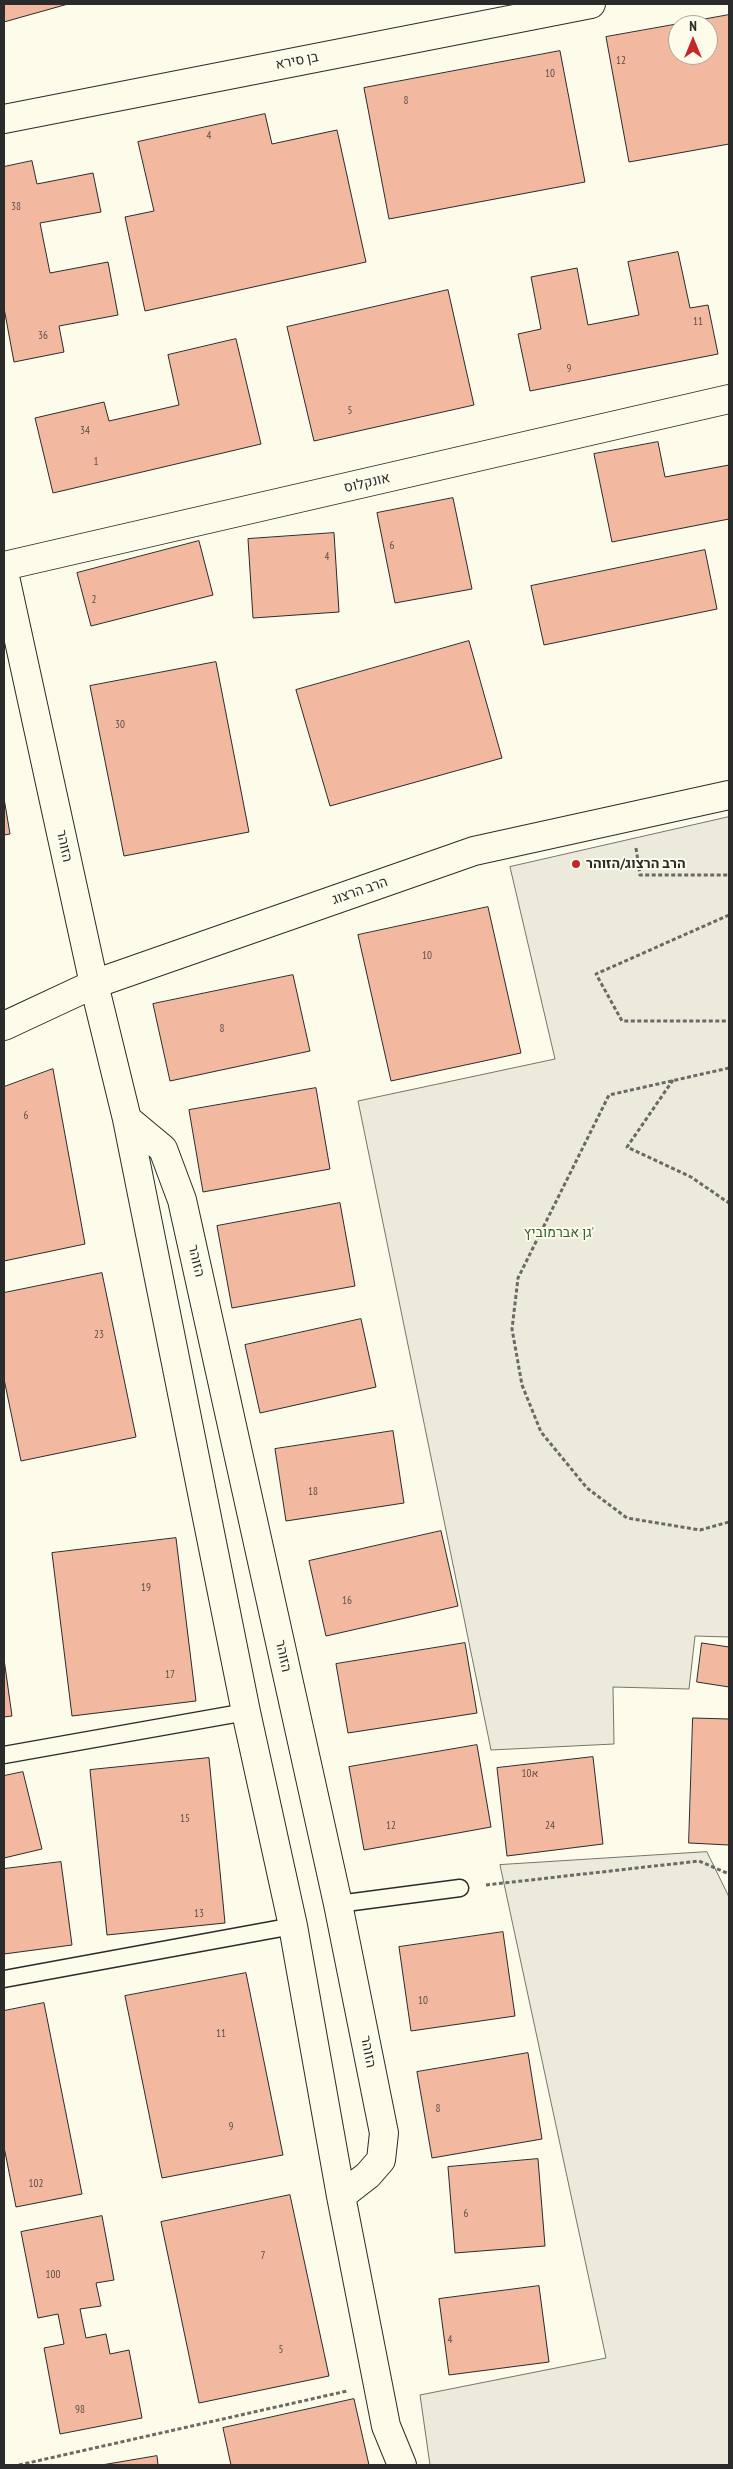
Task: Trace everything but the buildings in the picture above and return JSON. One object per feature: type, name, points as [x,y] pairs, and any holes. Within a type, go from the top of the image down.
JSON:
[{"type":"street","name":"בן סירא","points":[[4,119],[591,4]]},
{"type":"street","name":"אונקלוס","points":[[4,566],[729,399]]},
{"type":"street","name":"הזוהר","points":[[4,572],[94,984],[127,1119],[246,1712],[293,1926],[341,2196],[386,2426],[402,2465]]},
{"type":"street","name":"הרב הרצוג","points":[[4,1026],[94,984],[474,851],[729,794]]},
{"type":"street","name":"הזוהר","points":[[127,1119],[163,1149],[182,1200],[338,1904],[384,2133],[381,2160],[368,2175],[341,2196]]},
{"type":"lane","points":[[4,1755],[246,1712]]},
{"type":"lane","points":[[338,1904],[460,1888]]},
{"type":"lane","points":[[4,1979],[293,1926]]},
{"type":"path","points":[[631,816],[640,875],[729,875]]},
{"type":"path","points":[[729,915],[596,974],[622,1022],[729,1022]]},
{"type":"path","points":[[729,1068],[609,1095],[518,1278],[512,1329],[522,1385],[541,1432],[587,1488],[626,1518],[700,1530],[729,1522]]},
{"type":"path","points":[[674,1080],[626,1147],[691,1177],[729,1203]]},
{"type":"path","points":[[460,1888],[699,1861],[729,1874]]},
{"type":"path","points":[[19,2465],[378,2384]]},
{"type":"green space","name":"גן אברמוביץ'","points":[[729,817],[729,1637],[695,1636],[689,1689],[613,1687],[614,1744],[491,1750],[358,1101],[555,1059],[510,867]]},
{"type":"green space","points":[[707,1852],[729,1897],[729,2465],[430,2465],[420,2395],[606,2358],[500,1865]]},
{"type":"place","name":"הרב הרצוג/הזוהר","points":[[576,864]]}]
